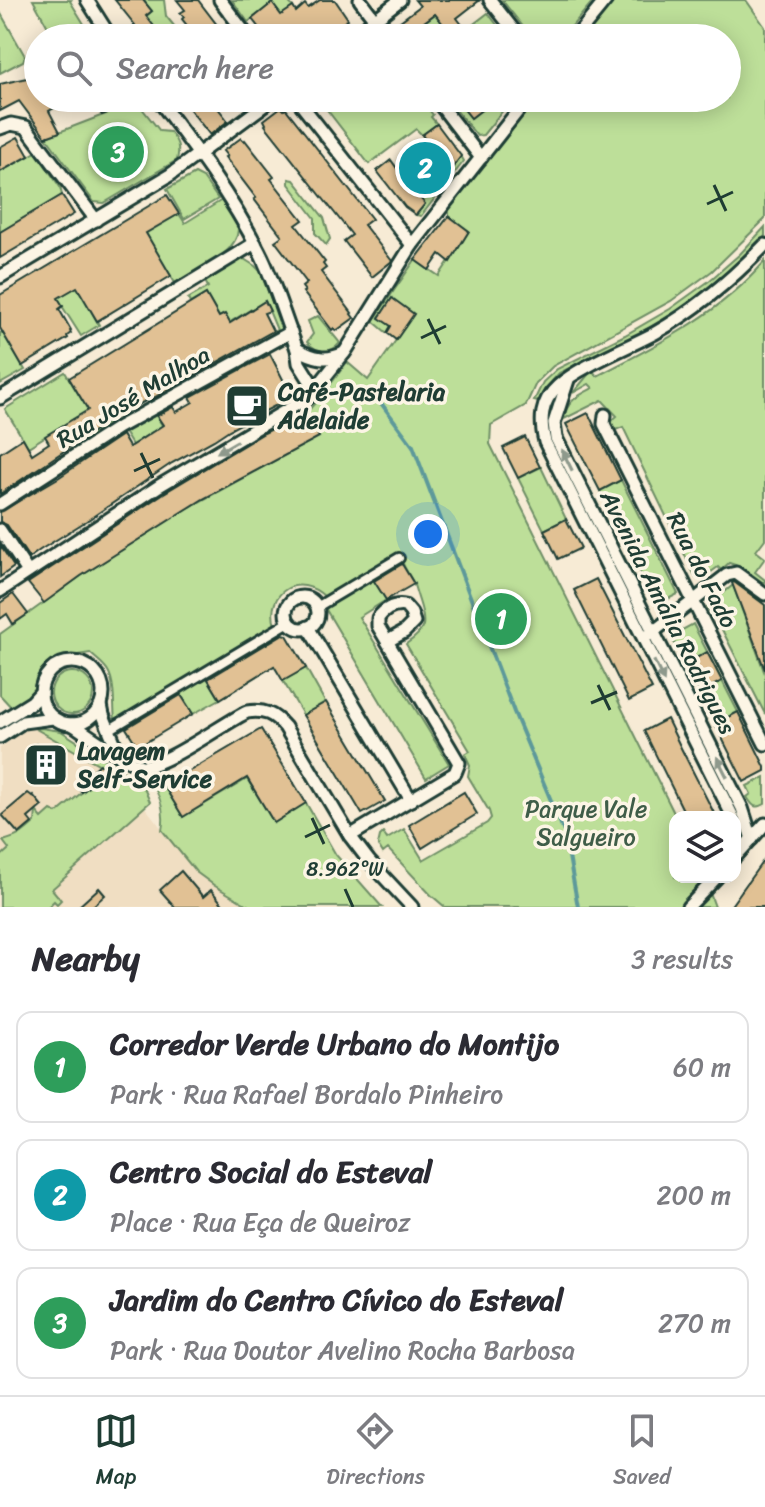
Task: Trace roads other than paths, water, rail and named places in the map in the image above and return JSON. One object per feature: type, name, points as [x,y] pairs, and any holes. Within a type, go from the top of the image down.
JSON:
[{"type":"street","points":[[87,0],[102,24]]},
{"type":"street","points":[[220,0],[238,24]]},
{"type":"street","points":[[360,0],[378,24]]},
{"type":"street","points":[[370,24],[400,0]]},
{"type":"street","points":[[490,0],[509,24]]},
{"type":"street","points":[[586,24],[606,0]]},
{"type":"street","points":[[168,112],[227,195],[261,254],[297,349],[299,363],[316,390]]},
{"type":"street","points":[[0,277],[170,175],[256,112]]},
{"type":"street","points":[[307,112],[412,245]]},
{"type":"street","points":[[446,112],[481,158]]},
{"type":"street","points":[[0,591],[159,486],[296,406],[316,390],[345,352],[412,245],[517,112]]},
{"type":"street","points":[[0,128],[11,124],[26,127],[96,220]]},
{"type":"street","points":[[0,398],[255,243]]},
{"type":"street","name":"Avenida Amália Rodrigues","points":[[731,811],[680,699],[610,558],[556,438],[554,423],[568,379],[689,312],[735,276],[765,245]]},
{"type":"street","name":"Rua José Malhoa","points":[[0,504],[119,427],[291,332]]},
{"type":"street","points":[[297,349],[312,357],[325,359],[345,352]]},
{"type":"street","name":"Rua do Fado","points":[[605,415],[604,424],[765,744]]},
{"type":"street","points":[[0,530],[28,572]]},
{"type":"street","points":[[317,607],[399,558]]},
{"type":"street","points":[[649,635],[727,575],[736,573],[765,594]]},
{"type":"street","points":[[299,597],[309,598],[317,607],[316,620],[308,627],[297,628],[286,617],[286,607],[299,597]]},
{"type":"street","points":[[112,728],[289,622]]},
{"type":"street","points":[[308,627],[411,800]]},
{"type":"street","points":[[350,836],[455,773],[459,763],[388,641]]},
{"type":"street","points":[[72,724],[90,719],[101,705],[104,695],[99,676],[84,664],[74,662],[55,667],[48,674],[41,692],[46,711],[130,762],[143,766],[166,759],[247,712],[258,710],[270,713],[285,727],[350,836],[412,907]]},
{"type":"street","points":[[0,722],[32,702],[41,692]]},
{"type":"street","name":"Avenida Amália Rodrigues","points":[[680,699],[742,808],[752,839]]},
{"type":"street","points":[[101,705],[120,755]]},
{"type":"street","points":[[0,737],[23,722],[53,718]]},
{"type":"street","points":[[741,851],[765,824]]},
{"type":"street","name":"Avenida Amália Rodrigues","points":[[741,826],[752,839]]},
{"type":"street","points":[[688,907],[711,883]]},
{"type":"waterway","points":[[378,399],[413,446],[514,712],[565,834],[578,907]]},
{"type":"place","name":"Jardim do Centro Cívico do Esteval","points":[[118,152]]},
{"type":"place","name":"Centro Social do Esteval","points":[[425,168]]},
{"type":"place","name":"Café-Pastelaria Adelaide","points":[[247,406]]},
{"type":"place","name":"Corredor Verde Urbano do Montijo","points":[[501,619]]},
{"type":"place","name":"Lavagem Self-Service","points":[[46,765]]},
{"type":"park label","name":"Parque Vale Salgueiro","points":[[586,823]]}]
